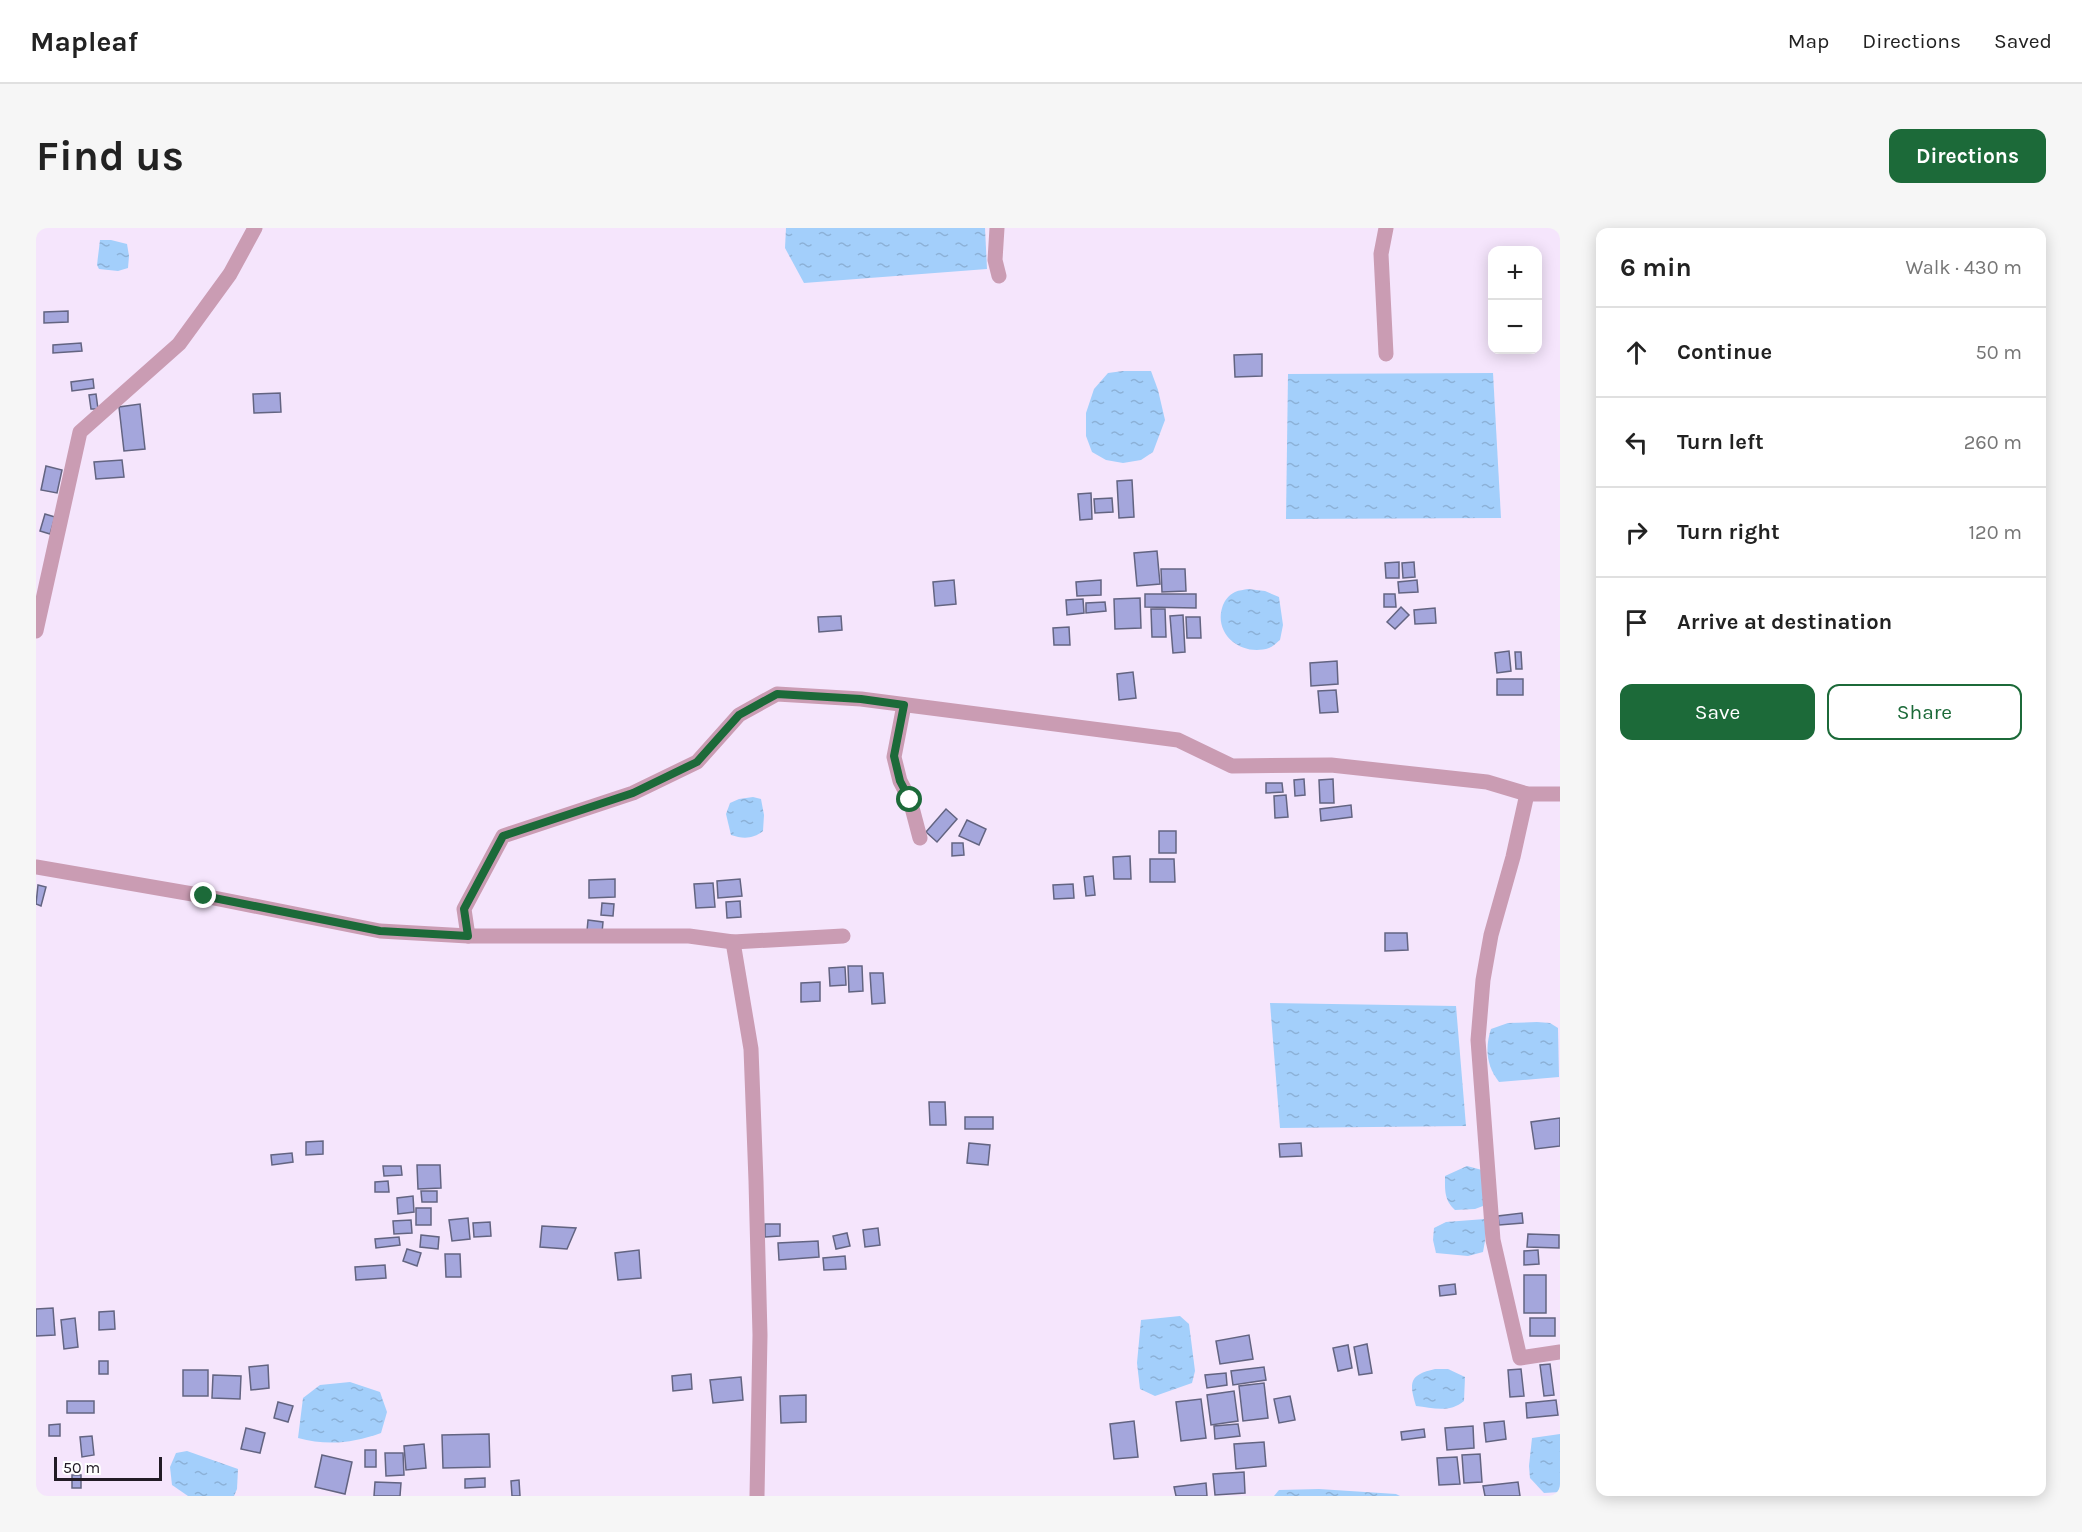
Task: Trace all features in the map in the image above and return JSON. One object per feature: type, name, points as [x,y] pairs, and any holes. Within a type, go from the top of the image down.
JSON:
[{"type":"street","points":[[36,631],[80,432],[179,344],[230,274],[255,228]]},
{"type":"street","points":[[997,228],[995,260],[999,276]]},
{"type":"street","points":[[1386,228],[1382,254],[1386,354]]},
{"type":"street","points":[[468,936],[464,909],[503,836],[633,793],[697,762],[739,715],[777,694],[861,699],[1178,740],[1233,766],[1331,765],[1487,782],[1527,794],[1560,794]]},
{"type":"street","points":[[904,705],[894,756],[900,781],[910,800],[920,837]]},
{"type":"street","points":[[1527,794],[1491,935],[1483,980],[1478,1040],[1480,1079],[1493,1240],[1520,1358],[1560,1352]]},
{"type":"street","points":[[36,867],[193,894],[380,931],[468,936],[689,936],[733,942],[843,936]]},
{"type":"street","points":[[733,942],[751,1049],[759,1323],[758,1496]]},
{"type":"water","points":[[786,228],[985,228],[987,269],[804,283],[785,248]]},
{"type":"water","points":[[100,240],[127,244],[128,268],[118,271],[99,269],[97,265]]},
{"type":"water","points":[[1151,371],[1165,420],[1153,452],[1141,460],[1123,463],[1106,460],[1092,452],[1086,436],[1086,413],[1094,389],[1108,373]]},
{"type":"water","points":[[1493,373],[1501,518],[1286,519],[1288,374]]},
{"type":"water","points":[[1248,589],[1265,591],[1279,597],[1283,625],[1280,640],[1270,647],[1259,650],[1240,646],[1226,634],[1222,625],[1221,616],[1226,599],[1235,592]]},
{"type":"water","points":[[753,797],[761,799],[764,815],[763,831],[748,838],[731,835],[726,814],[730,803]]},
{"type":"water","points":[[1270,1003],[1456,1006],[1466,1126],[1280,1128]]},
{"type":"water","points":[[1508,1023],[1550,1023],[1558,1028],[1559,1077],[1499,1082],[1489,1063],[1488,1043],[1491,1029]]},
{"type":"water","points":[[1467,1166],[1482,1170],[1485,1195],[1483,1206],[1475,1209],[1455,1210],[1447,1199],[1445,1176]]},
{"type":"water","points":[[1485,1219],[1483,1252],[1468,1256],[1436,1253],[1433,1240],[1434,1228],[1446,1222]]},
{"type":"water","points":[[1180,1316],[1189,1324],[1195,1371],[1192,1383],[1155,1396],[1140,1389],[1137,1363],[1141,1320]]},
{"type":"water","points":[[1435,1369],[1448,1369],[1465,1377],[1464,1401],[1459,1405],[1447,1408],[1416,1406],[1412,1391],[1413,1381],[1420,1374]]},
{"type":"water","points":[[350,1382],[380,1392],[387,1412],[381,1433],[340,1442],[319,1442],[298,1438],[303,1398],[320,1385]]},
{"type":"water","points":[[1560,1434],[1560,1492],[1544,1493],[1530,1478],[1532,1438]]},
{"type":"water","points":[[187,1451],[238,1469],[237,1489],[234,1496],[188,1496],[172,1485],[170,1467],[176,1453]]},
{"type":"water","points":[[1319,1489],[1400,1496],[1274,1496],[1279,1490]]},
{"type":"building","points":[[68,311],[68,322],[44,323],[44,312]]},
{"type":"building","points":[[81,343],[82,351],[53,353],[53,345]]},
{"type":"building","points":[[1262,354],[1262,376],[1235,377],[1234,355]]},
{"type":"building","points":[[93,379],[94,388],[72,391],[71,382]]},
{"type":"building","points":[[280,393],[281,412],[254,413],[253,394]]},
{"type":"building","points":[[96,394],[98,409],[91,409],[89,395]]},
{"type":"building","points":[[140,404],[145,449],[124,451],[119,407]]},
{"type":"building","points":[[122,460],[124,477],[96,479],[94,462]]},
{"type":"building","points":[[46,466],[62,470],[57,493],[41,490]]},
{"type":"building","points":[[1132,480],[1134,517],[1119,518],[1117,481]]},
{"type":"building","points":[[1091,493],[1092,519],[1080,520],[1078,494]]},
{"type":"building","points":[[1112,498],[1113,512],[1095,513],[1094,499]]},
{"type":"building","points":[[45,514],[55,517],[50,534],[40,531]]},
{"type":"building","points":[[1157,551],[1160,584],[1137,586],[1134,553]]},
{"type":"building","points":[[1399,562],[1399,578],[1386,578],[1385,563]]},
{"type":"building","points":[[1414,562],[1415,577],[1403,578],[1402,563]]},
{"type":"building","points":[[1161,569],[1185,569],[1186,591],[1162,592]]},
{"type":"building","points":[[954,580],[956,604],[935,606],[933,582]]},
{"type":"building","points":[[1101,580],[1101,595],[1077,596],[1076,582]]},
{"type":"building","points":[[1417,580],[1418,592],[1399,593],[1398,582]]},
{"type":"building","points":[[1145,594],[1196,594],[1196,608],[1145,607]]},
{"type":"building","points":[[1384,594],[1395,594],[1396,607],[1384,607]]},
{"type":"building","points":[[1140,598],[1141,628],[1115,629],[1114,599]]},
{"type":"building","points":[[1083,599],[1084,613],[1067,615],[1066,600]]},
{"type":"building","points":[[1105,602],[1106,611],[1086,613],[1086,603]]},
{"type":"building","points":[[1401,607],[1409,615],[1395,629],[1387,622]]},
{"type":"building","points":[[1435,608],[1436,623],[1415,624],[1414,610]]},
{"type":"building","points":[[1151,609],[1165,609],[1166,637],[1152,637]]},
{"type":"building","points":[[1183,615],[1185,652],[1173,653],[1170,616]]},
{"type":"building","points":[[841,616],[842,630],[819,632],[818,617]]},
{"type":"building","points":[[1186,617],[1200,617],[1201,638],[1187,638]]},
{"type":"building","points":[[1069,627],[1070,645],[1054,645],[1053,628]]},
{"type":"building","points":[[1509,651],[1511,671],[1497,673],[1495,653]]},
{"type":"building","points":[[1515,652],[1521,652],[1522,669],[1516,669]]},
{"type":"building","points":[[1337,661],[1338,684],[1311,686],[1310,663]]},
{"type":"building","points":[[1133,672],[1136,698],[1119,700],[1117,674]]},
{"type":"building","points":[[1497,679],[1523,679],[1523,695],[1497,695]]},
{"type":"building","points":[[1336,690],[1338,712],[1320,713],[1318,691]]},
{"type":"building","points":[[1304,779],[1305,795],[1295,796],[1294,780]]},
{"type":"building","points":[[1333,779],[1334,803],[1320,803],[1319,780]]},
{"type":"building","points":[[1266,783],[1282,783],[1283,792],[1266,793]]},
{"type":"building","points":[[1286,795],[1288,817],[1275,818],[1274,796]]},
{"type":"building","points":[[1351,805],[1352,817],[1321,821],[1320,809]]},
{"type":"building","points":[[946,809],[957,819],[937,842],[926,832]]},
{"type":"building","points":[[967,820],[986,829],[979,845],[959,836]]},
{"type":"building","points":[[1159,831],[1176,831],[1176,853],[1159,853]]},
{"type":"building","points":[[952,843],[963,843],[964,855],[952,856]]},
{"type":"building","points":[[1130,856],[1131,879],[1114,879],[1113,857]]},
{"type":"building","points":[[1150,859],[1174,859],[1175,882],[1150,882]]},
{"type":"building","points":[[1093,876],[1095,895],[1086,896],[1084,877]]},
{"type":"building","points":[[615,879],[615,897],[589,898],[589,880]]},
{"type":"building","points":[[740,879],[742,896],[718,898],[717,881]]},
{"type":"building","points":[[713,883],[715,907],[696,908],[694,884]]},
{"type":"building","points":[[1073,884],[1074,898],[1054,899],[1053,885]]},
{"type":"building","points":[[38,885],[46,887],[41,906],[36,904]]},
{"type":"building","points":[[740,901],[741,917],[727,918],[726,902]]},
{"type":"building","points":[[602,903],[614,904],[613,916],[601,915]]},
{"type":"building","points":[[588,920],[603,922],[602,933],[587,931]]},
{"type":"building","points":[[1385,933],[1407,933],[1408,950],[1385,951]]},
{"type":"building","points":[[848,966],[862,966],[863,991],[849,992]]},
{"type":"building","points":[[845,967],[846,985],[830,986],[829,968]]},
{"type":"building","points":[[870,973],[883,973],[885,1003],[872,1004]]},
{"type":"building","points":[[820,982],[820,1001],[801,1002],[801,983]]},
{"type":"building","points":[[929,1102],[945,1102],[946,1125],[930,1125]]},
{"type":"building","points":[[965,1117],[993,1117],[993,1129],[965,1129]]},
{"type":"building","points":[[1560,1118],[1560,1146],[1535,1149],[1531,1122]]},
{"type":"building","points":[[323,1141],[323,1154],[306,1155],[306,1142]]},
{"type":"building","points":[[969,1143],[990,1145],[988,1165],[967,1163]]},
{"type":"building","points":[[1301,1143],[1302,1156],[1280,1157],[1279,1144]]},
{"type":"building","points":[[292,1153],[293,1162],[272,1165],[271,1155]]},
{"type":"building","points":[[417,1165],[440,1165],[441,1188],[418,1189]]},
{"type":"building","points":[[383,1166],[401,1166],[402,1175],[384,1176]]},
{"type":"building","points":[[388,1181],[389,1192],[375,1192],[375,1182]]},
{"type":"building","points":[[421,1191],[437,1191],[437,1202],[422,1202]]},
{"type":"building","points":[[413,1196],[414,1212],[398,1214],[397,1198]]},
{"type":"building","points":[[416,1208],[431,1208],[431,1225],[416,1225]]},
{"type":"building","points":[[1522,1213],[1523,1223],[1499,1225],[1498,1216]]},
{"type":"building","points":[[468,1218],[470,1239],[452,1241],[449,1220]]},
{"type":"building","points":[[411,1220],[412,1233],[394,1234],[393,1221]]},
{"type":"building","points":[[490,1222],[491,1236],[474,1237],[473,1223]]},
{"type":"building","points":[[765,1224],[780,1224],[780,1236],[765,1237]]},
{"type":"building","points":[[542,1226],[576,1228],[567,1249],[540,1247]]},
{"type":"building","points":[[878,1228],[880,1245],[865,1247],[863,1230]]},
{"type":"building","points":[[847,1233],[850,1246],[836,1249],[833,1236]]},
{"type":"building","points":[[1528,1234],[1559,1235],[1559,1248],[1527,1247]]},
{"type":"building","points":[[421,1235],[439,1237],[438,1249],[420,1247]]},
{"type":"building","points":[[399,1237],[400,1245],[376,1248],[375,1239]]},
{"type":"building","points":[[818,1241],[819,1257],[779,1260],[778,1243]]},
{"type":"building","points":[[407,1249],[421,1253],[417,1266],[403,1261]]},
{"type":"building","points":[[639,1250],[641,1278],[618,1280],[615,1253]]},
{"type":"building","points":[[1538,1250],[1539,1264],[1524,1265],[1524,1251]]},
{"type":"building","points":[[445,1254],[460,1254],[461,1277],[446,1277]]},
{"type":"building","points":[[845,1256],[846,1269],[824,1270],[823,1258]]},
{"type":"building","points":[[385,1265],[386,1278],[356,1280],[355,1267]]},
{"type":"building","points":[[1524,1275],[1546,1275],[1546,1313],[1524,1313]]},
{"type":"building","points":[[1455,1284],[1456,1294],[1440,1296],[1439,1286]]},
{"type":"building","points":[[53,1308],[55,1335],[36,1336],[36,1309]]},
{"type":"building","points":[[114,1311],[115,1329],[99,1330],[99,1312]]},
{"type":"building","points":[[75,1318],[78,1347],[64,1349],[61,1320]]},
{"type":"building","points":[[1530,1318],[1555,1318],[1555,1336],[1530,1336]]},
{"type":"building","points":[[1249,1335],[1253,1359],[1220,1364],[1216,1341]]},
{"type":"building","points":[[1367,1344],[1372,1373],[1359,1375],[1354,1347]]},
{"type":"building","points":[[1348,1345],[1352,1368],[1338,1371],[1333,1348]]},
{"type":"building","points":[[99,1361],[108,1361],[108,1374],[99,1374]]},
{"type":"building","points":[[1550,1364],[1554,1395],[1544,1396],[1540,1365]]},
{"type":"building","points":[[268,1365],[269,1388],[251,1390],[249,1367]]},
{"type":"building","points":[[1264,1367],[1266,1380],[1233,1385],[1231,1371]]},
{"type":"building","points":[[1521,1369],[1524,1396],[1510,1397],[1508,1370]]},
{"type":"building","points":[[183,1370],[208,1370],[208,1396],[183,1396]]},
{"type":"building","points":[[1226,1373],[1227,1385],[1207,1388],[1205,1375]]},
{"type":"building","points":[[691,1374],[692,1389],[673,1391],[672,1376]]},
{"type":"building","points":[[213,1375],[241,1376],[240,1399],[212,1398]]},
{"type":"building","points":[[741,1377],[743,1400],[713,1403],[710,1380]]},
{"type":"building","points":[[1264,1383],[1268,1418],[1243,1421],[1239,1386]]},
{"type":"building","points":[[1234,1391],[1238,1421],[1211,1425],[1207,1395]]},
{"type":"building","points":[[806,1395],[806,1422],[781,1423],[780,1396]]},
{"type":"building","points":[[1290,1396],[1295,1420],[1279,1423],[1274,1399]]},
{"type":"building","points":[[1201,1399],[1206,1438],[1181,1441],[1176,1402]]},
{"type":"building","points":[[1556,1400],[1558,1415],[1527,1418],[1526,1403]]},
{"type":"building","points":[[67,1401],[94,1401],[94,1413],[67,1413]]},
{"type":"building","points":[[278,1402],[293,1406],[288,1422],[274,1418]]},
{"type":"building","points":[[1134,1421],[1138,1457],[1114,1459],[1110,1424]]},
{"type":"building","points":[[1504,1421],[1506,1439],[1486,1442],[1484,1423]]},
{"type":"building","points":[[60,1424],[60,1436],[49,1436],[49,1425]]},
{"type":"building","points":[[1238,1424],[1240,1436],[1215,1439],[1214,1426]]},
{"type":"building","points":[[1473,1426],[1474,1448],[1447,1450],[1445,1428]]},
{"type":"building","points":[[246,1428],[265,1433],[260,1453],[241,1449]]},
{"type":"building","points":[[1424,1429],[1425,1437],[1402,1440],[1401,1432]]},
{"type":"building","points":[[489,1434],[490,1467],[443,1468],[442,1435]]},
{"type":"building","points":[[92,1436],[94,1455],[82,1457],[80,1437]]},
{"type":"building","points":[[1264,1442],[1266,1466],[1236,1469],[1234,1444]]},
{"type":"building","points":[[424,1444],[426,1468],[406,1470],[404,1446]]},
{"type":"building","points":[[365,1450],[376,1450],[376,1467],[365,1467]]},
{"type":"building","points":[[385,1453],[403,1453],[404,1475],[386,1476]]},
{"type":"building","points":[[1480,1454],[1482,1482],[1464,1483],[1462,1455]]},
{"type":"building","points":[[322,1455],[352,1462],[345,1494],[315,1487]]},
{"type":"building","points":[[1457,1457],[1460,1484],[1439,1485],[1437,1458]]},
{"type":"building","points":[[1244,1472],[1245,1493],[1215,1495],[1213,1474]]},
{"type":"building","points":[[72,1475],[81,1475],[81,1488],[72,1488]]},
{"type":"building","points":[[485,1478],[485,1487],[465,1488],[465,1479]]},
{"type":"building","points":[[519,1480],[520,1496],[512,1496],[511,1481]]},
{"type":"building","points":[[375,1482],[401,1483],[400,1496],[374,1496]]},
{"type":"building","points":[[1518,1482],[1520,1496],[1485,1496],[1483,1486]]},
{"type":"building","points":[[1206,1483],[1207,1496],[1176,1496],[1174,1487]]},
{"type":"route","points":[[204,896],[380,931],[468,936],[464,909],[503,836],[633,793],[697,762],[739,715],[777,694],[861,699],[904,705],[894,756],[900,781],[910,800]]}]
